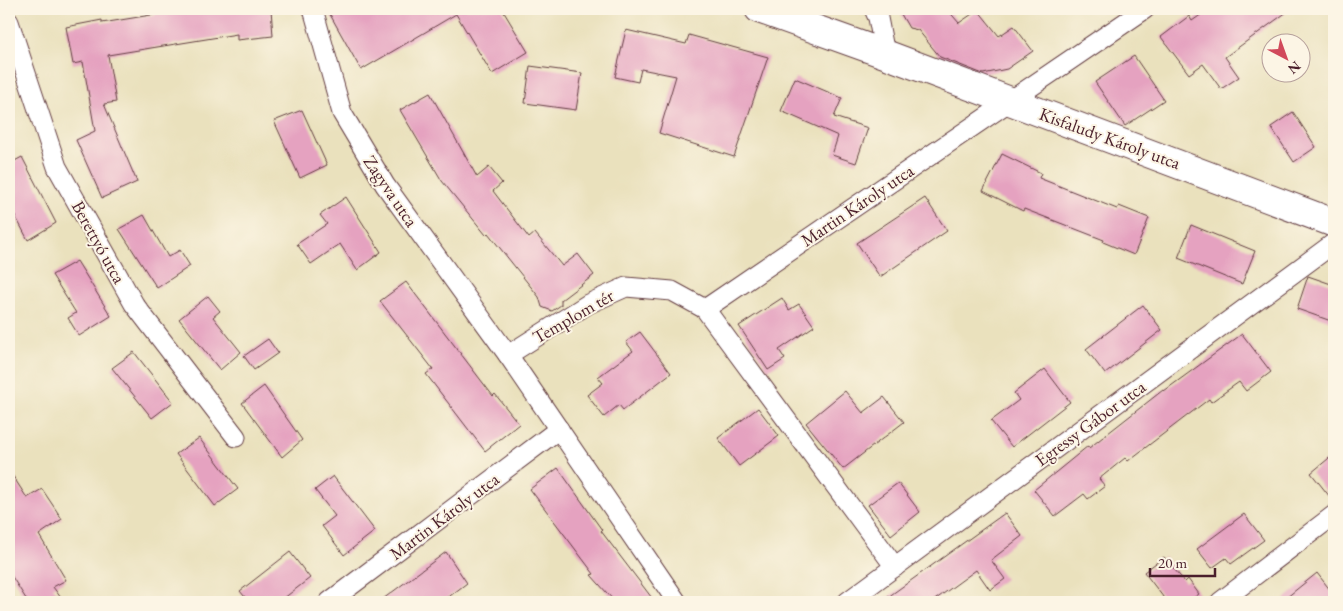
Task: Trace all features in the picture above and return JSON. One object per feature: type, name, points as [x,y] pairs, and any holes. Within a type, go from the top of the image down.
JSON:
[{"type":"main road","name":"Kisfaludy Károly utca","points":[[761,9],[1334,224]]},
{"type":"street","name":"Zagyva utca","points":[[313,9],[342,113],[385,185],[508,355]]},
{"type":"street","points":[[874,9],[878,18],[885,54]]},
{"type":"street","name":"Martin Károly utca","points":[[705,309],[1145,9]]},
{"type":"street","name":"Berettyó utca","points":[[9,22],[57,166],[134,304],[236,437]]},
{"type":"street","name":"Egressy Gábor utca","points":[[847,602],[1334,243]]},
{"type":"street","name":"Templom tér","points":[[508,355],[588,304],[626,287],[672,291],[705,309],[895,567]]},
{"type":"street","points":[[508,355],[677,602]]},
{"type":"street","name":"Martin Károly utca","points":[[329,602],[559,430]]},
{"type":"street","points":[[1220,602],[1334,515]]},
{"type":"building","points":[[188,9],[271,9],[273,36],[237,40],[237,34],[108,55],[116,102],[104,104],[137,182],[102,198],[76,140],[95,131],[83,62],[73,64],[66,27],[102,20],[102,23]]},
{"type":"building","points":[[327,9],[502,9],[528,52],[492,74],[456,14],[361,70]]},
{"type":"building","points":[[898,9],[947,9],[959,23],[978,10],[999,36],[1014,26],[1033,51],[1007,69],[983,74],[940,57],[918,30],[909,28]]},
{"type":"building","points":[[1209,9],[1291,9],[1225,57],[1239,77],[1221,89],[1203,64],[1189,74],[1161,37],[1189,16],[1192,21]]},
{"type":"building","points":[[626,30],[686,44],[689,35],[768,57],[734,157],[659,133],[676,76],[641,69],[638,82],[615,77]]},
{"type":"building","points":[[1134,56],[1164,100],[1125,126],[1095,82]]},
{"type":"building","points":[[530,66],[582,73],[576,110],[525,103]]},
{"type":"building","points":[[795,78],[842,98],[834,117],[868,128],[856,163],[832,155],[838,136],[781,111]]},
{"type":"building","points":[[430,93],[477,177],[489,167],[502,183],[493,191],[529,238],[535,233],[562,266],[578,254],[594,275],[561,300],[561,305],[552,311],[542,307],[539,297],[488,233],[486,235],[442,181],[400,110]]},
{"type":"building","points":[[302,110],[327,165],[300,178],[274,121]]},
{"type":"building","points":[[1293,112],[1316,147],[1294,162],[1271,127]]},
{"type":"building","points":[[1002,154],[1041,173],[1039,178],[1117,209],[1119,206],[1149,218],[1134,255],[1103,242],[1104,240],[1024,209],[1023,211],[983,191]]},
{"type":"building","points":[[22,157],[56,223],[28,240],[9,204],[9,164]]},
{"type":"building","points":[[346,197],[381,252],[357,270],[340,244],[311,264],[297,244],[327,224],[320,215]]},
{"type":"building","points":[[925,198],[947,231],[880,277],[857,243]]},
{"type":"building","points":[[144,215],[168,257],[180,250],[190,266],[157,288],[119,229]]},
{"type":"building","points":[[1191,225],[1255,251],[1242,284],[1178,258]]},
{"type":"building","points":[[77,261],[111,316],[79,336],[68,318],[76,313],[52,275]]},
{"type":"building","points":[[1308,276],[1334,285],[1334,322],[1297,309]]},
{"type":"building","points":[[406,282],[493,396],[495,394],[519,424],[485,451],[426,374],[433,369],[380,301]]},
{"type":"building","points":[[208,296],[220,311],[213,317],[241,352],[220,370],[179,319]]},
{"type":"building","points":[[782,298],[789,310],[799,304],[814,326],[779,350],[785,359],[768,370],[739,326]]},
{"type":"building","points":[[1143,305],[1162,330],[1105,374],[1086,349]]},
{"type":"building","points":[[640,332],[671,373],[623,410],[619,405],[604,417],[587,395],[603,383],[598,377],[633,351],[626,342]]},
{"type":"building","points":[[1242,334],[1271,372],[1246,391],[1239,382],[1211,402],[1209,399],[1128,461],[1125,458],[1099,479],[1105,486],[1088,499],[1084,494],[1055,516],[1034,490],[1088,446],[1089,448],[1163,390]]},
{"type":"building","points":[[268,339],[278,353],[254,370],[244,356]]},
{"type":"building","points":[[134,352],[173,402],[152,418],[112,368]]},
{"type":"building","points":[[1045,369],[1070,402],[1012,447],[991,421],[1019,400],[1014,393]]},
{"type":"building","points":[[264,386],[302,440],[282,457],[242,403]]},
{"type":"building","points":[[845,391],[863,413],[884,397],[904,422],[843,469],[806,423]]},
{"type":"building","points":[[758,408],[779,436],[739,466],[718,438]]},
{"type":"building","points":[[199,438],[238,489],[215,506],[176,454]]},
{"type":"building","points":[[1334,454],[1334,502],[1311,473]]},
{"type":"building","points":[[558,468],[601,531],[655,602],[615,602],[591,575],[594,574],[530,489]]},
{"type":"building","points":[[9,470],[27,498],[42,489],[62,519],[39,535],[66,580],[53,587],[64,602],[28,602],[9,572]]},
{"type":"building","points":[[333,476],[375,531],[344,555],[322,526],[335,516],[315,490]]},
{"type":"building","points":[[898,483],[920,512],[891,535],[868,505]]},
{"type":"building","points":[[1005,513],[1022,536],[991,560],[1005,579],[990,590],[976,570],[932,602],[881,602]]},
{"type":"building","points":[[1244,514],[1264,540],[1231,564],[1226,558],[1212,568],[1197,549]]},
{"type":"building","points":[[290,552],[310,578],[279,602],[249,602],[240,591]]},
{"type":"building","points":[[446,552],[467,583],[442,602],[379,602]]},
{"type":"building","points":[[1164,557],[1185,582],[1188,579],[1199,594],[1188,602],[1167,602],[1144,572]]},
{"type":"building","points":[[1317,573],[1334,595],[1334,602],[1281,602]]}]
